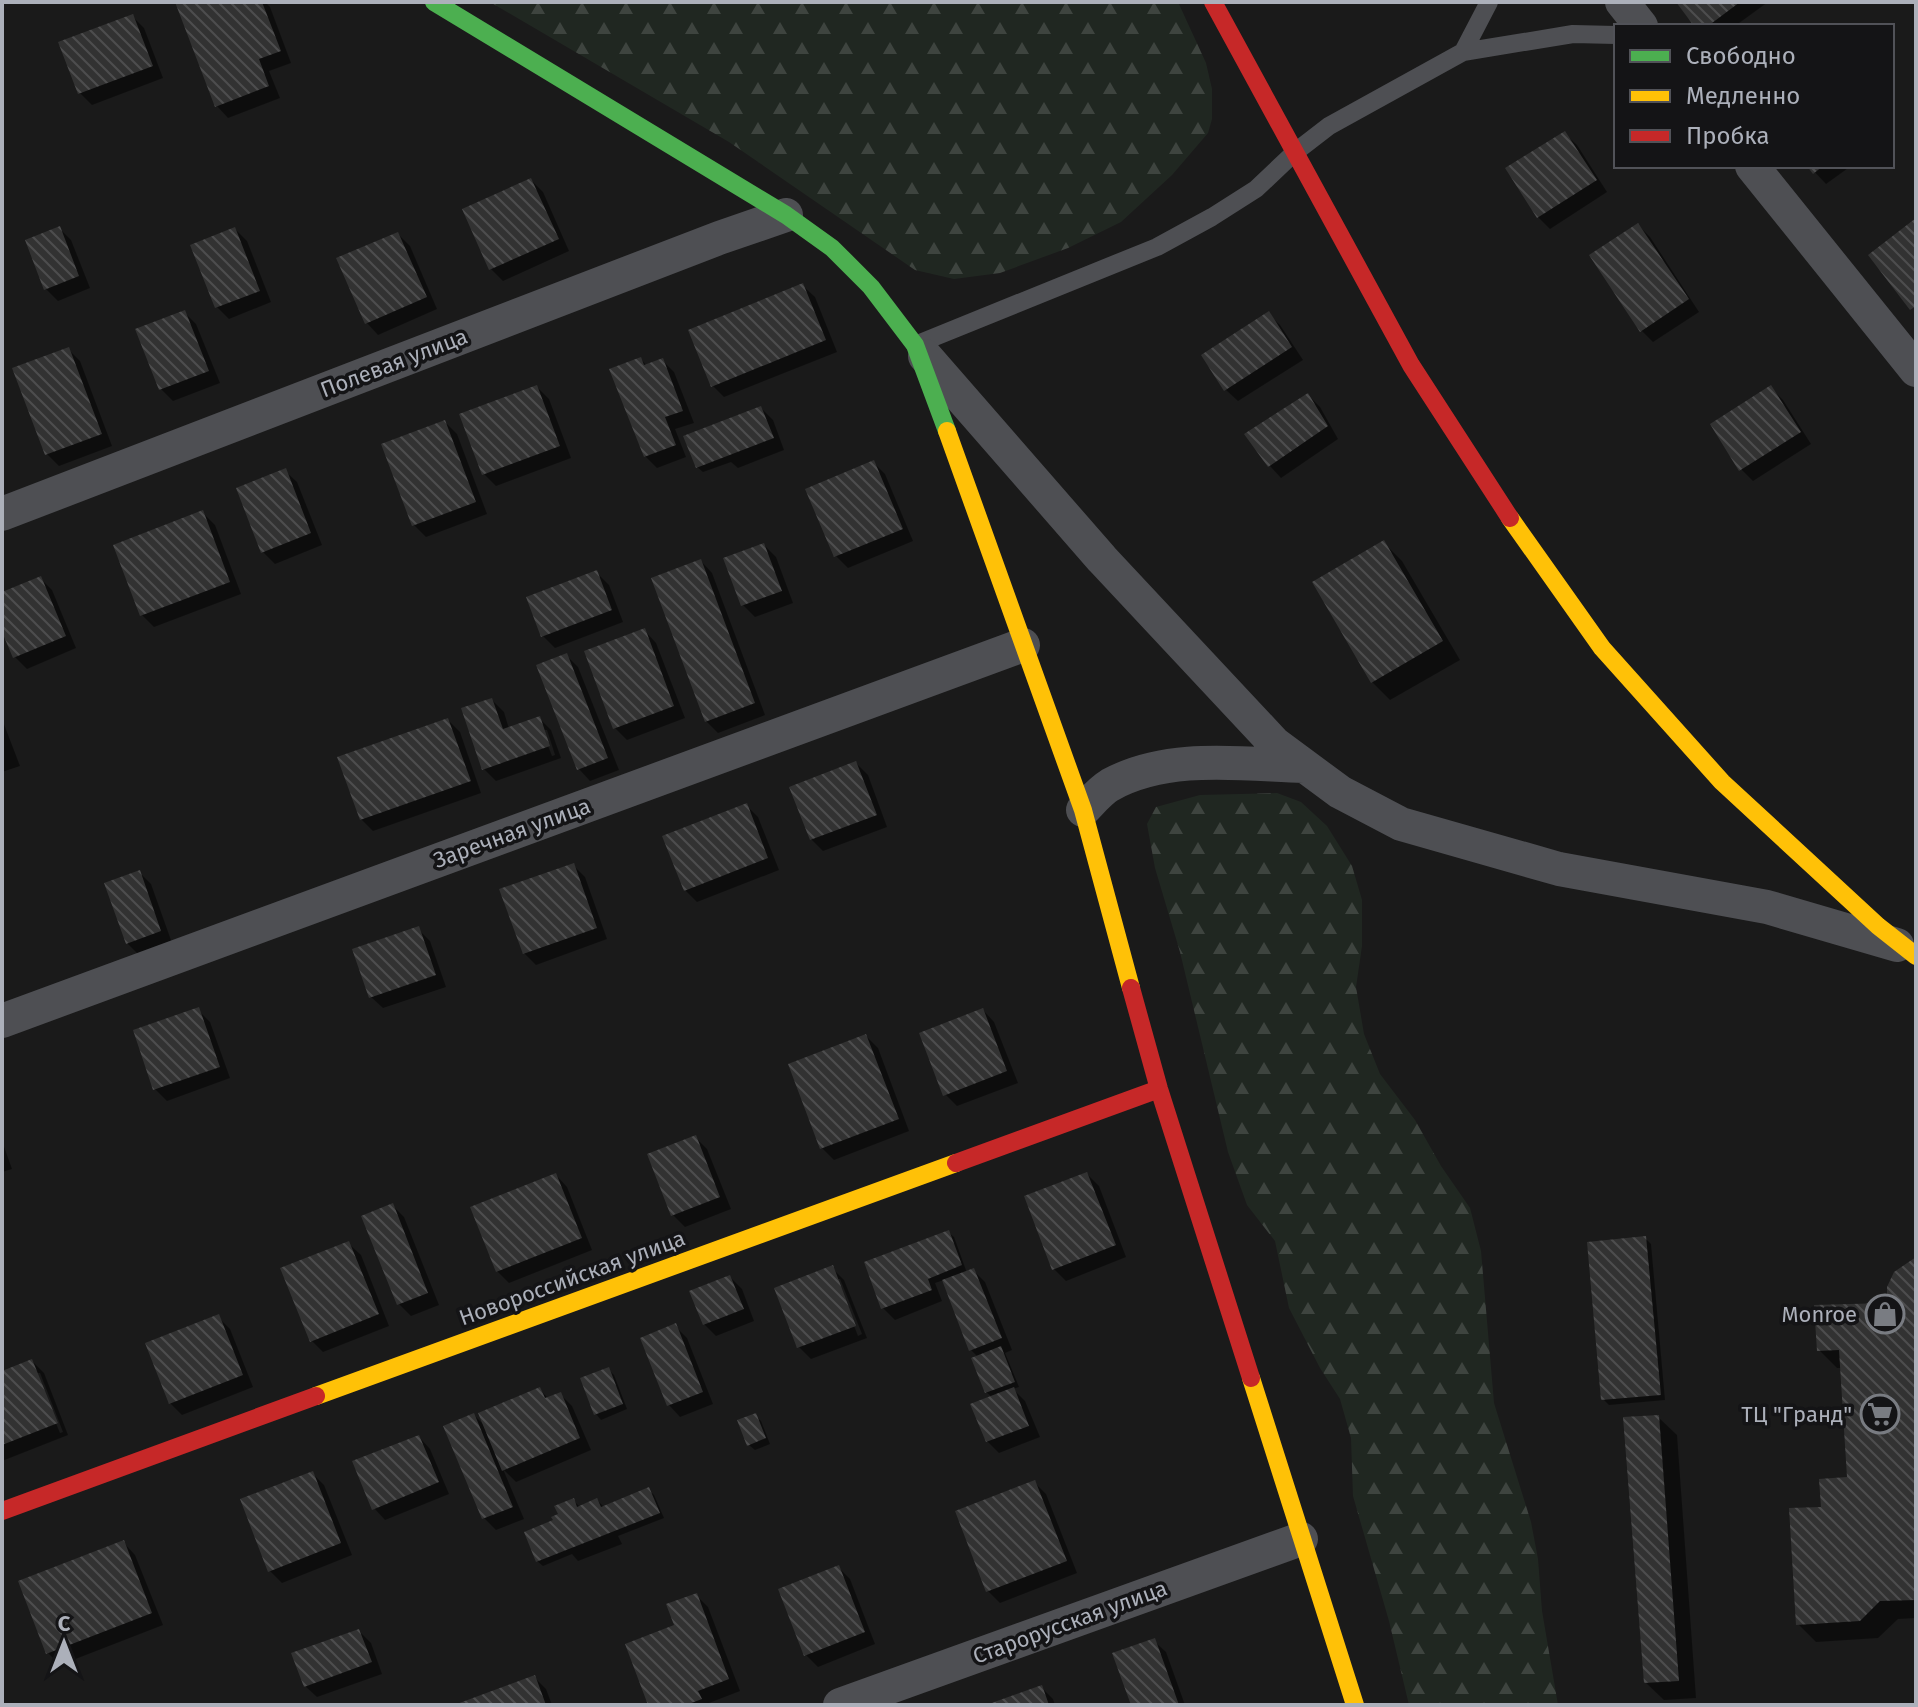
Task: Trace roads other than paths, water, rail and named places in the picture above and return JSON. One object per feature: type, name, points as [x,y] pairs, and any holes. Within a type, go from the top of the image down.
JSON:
[{"type":"street","points":[[434,2],[786,215],[842,258],[871,287],[915,345],[1102,559],[1275,744],[1340,792],[1401,824],[1559,869],[1767,907],[1911,952]]},
{"type":"street","points":[[1213,2],[1435,404],[1528,546],[1602,648],[1722,782],[1878,926],[1911,952]]},
{"type":"street","points":[[1622,2],[1639,24]]},
{"type":"street","points":[[1754,168],[1916,370]]},
{"type":"street","name":"Полевая улица","points":[[2,514],[786,215]]},
{"type":"street","points":[[915,345],[990,545],[1083,810],[1159,1089],[1355,1705]]},
{"type":"street","name":"Заречная улица","points":[[2,1021],[1023,645]]},
{"type":"street","points":[[1083,810],[1107,787],[1140,772],[1193,763],[1304,766]]},
{"type":"street","name":"Новороссийская улица","points":[[2,1511],[1159,1089]]},
{"type":"street","name":"Старорусская улица","points":[[840,1705],[1301,1539]]},
{"type":"lane","points":[[1463,52],[1489,2]]},
{"type":"lane","points":[[915,345],[1157,247],[1256,189],[1294,153],[1329,126],[1463,52],[1573,34],[1614,35]]},
{"type":"place","name":"Monroe","points":[[1885,1314]]},
{"type":"place","name":"ТЦ \"Гранд\"","points":[[1880,1414]]}]
